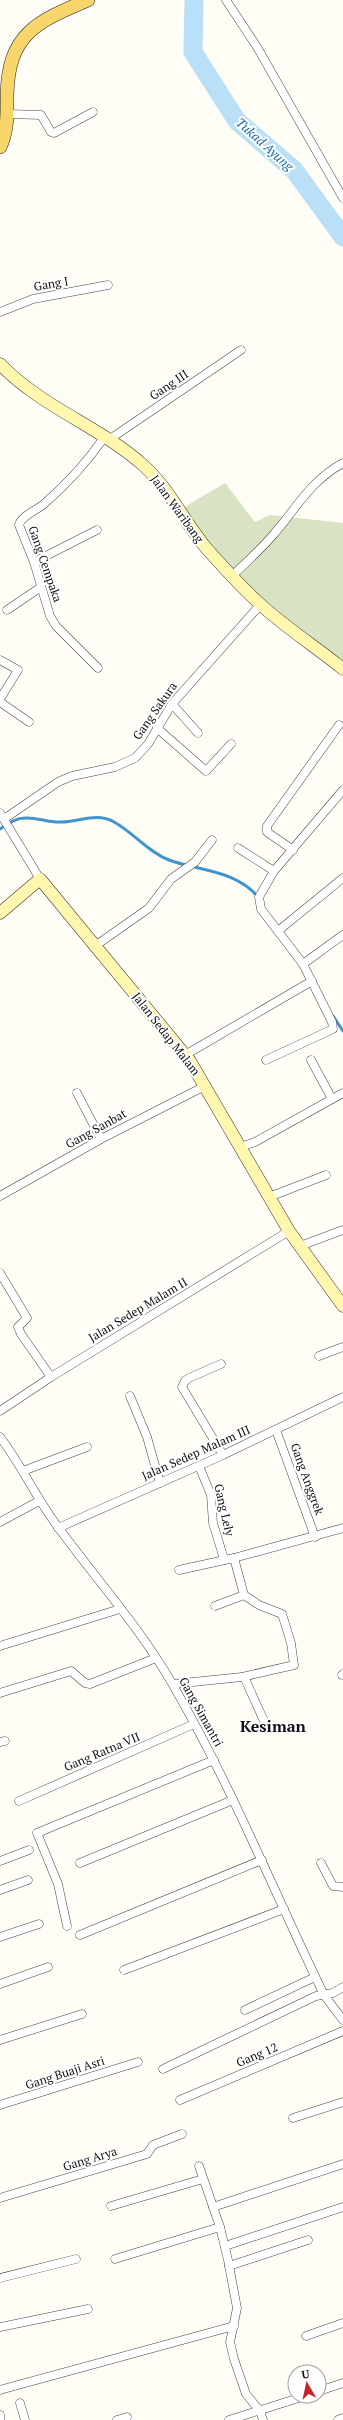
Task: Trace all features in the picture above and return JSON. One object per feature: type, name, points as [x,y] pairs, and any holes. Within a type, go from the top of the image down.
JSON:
[{"type":"main road","points":[[0,147],[6,126],[9,69],[16,49],[23,38],[53,16],[88,0]]},
{"type":"street","points":[[226,0],[257,47],[343,198]]},
{"type":"street","points":[[7,114],[41,115],[51,132],[54,133],[93,112]]},
{"type":"street","name":"Gang I","points":[[0,312],[33,299],[108,285]]},
{"type":"street","name":"Gang III","points":[[107,438],[241,350]]},
{"type":"street","name":"Jalan Waribang","points":[[0,364],[12,377],[44,401],[107,438],[157,478],[199,539],[260,605],[343,669]]},
{"type":"street","name":"Gang Cempaka","points":[[98,668],[56,626],[48,608],[34,562],[21,531],[19,522],[46,502],[72,477],[107,438]]},
{"type":"street","points":[[232,576],[274,535],[300,499],[323,477],[343,463]]},
{"type":"street","points":[[34,562],[97,530]]},
{"type":"street","points":[[7,610],[41,587]]},
{"type":"street","name":"Gang Sakura","points":[[4,819],[58,782],[72,776],[115,767],[135,758],[148,744],[172,704],[260,605]]},
{"type":"street","points":[[0,660],[18,670],[0,700],[29,722]]},
{"type":"street","points":[[172,704],[198,733]]},
{"type":"street","points":[[293,850],[268,832],[267,826],[339,725]]},
{"type":"street","points":[[157,728],[206,771],[231,744]]},
{"type":"street","points":[[266,1060],[333,1029],[332,1022],[304,963],[281,929],[261,909],[259,900],[274,871],[343,790]]},
{"type":"street","points":[[0,913],[40,879],[4,819]]},
{"type":"street","points":[[95,946],[149,908],[167,883],[195,862],[212,840]]},
{"type":"street","points":[[238,848],[274,871]]},
{"type":"street","points":[[281,929],[343,878]]},
{"type":"street","name":"Jalan Sedap Malam","points":[[40,879],[185,1054],[289,1231],[343,1306]]},
{"type":"street","points":[[304,963],[343,935]]},
{"type":"street","points":[[185,1054],[312,981]]},
{"type":"street","points":[[311,1060],[332,1099]]},
{"type":"street","name":"Gang Sanbat","points":[[0,1196],[101,1139],[205,1086]]},
{"type":"street","points":[[77,1093],[101,1139]]},
{"type":"street","points":[[240,1147],[255,1142],[343,1093]]},
{"type":"street","points":[[269,1197],[326,1175]]},
{"type":"street","points":[[300,1246],[343,1230]]},
{"type":"street","name":"Jalan Sedep Malam II","points":[[0,1411],[51,1377],[289,1231]]},
{"type":"street","points":[[0,1273],[27,1318],[18,1327],[21,1334],[51,1377]]},
{"type":"street","points":[[319,1356],[343,1347]]},
{"type":"street","points":[[221,1364],[189,1378],[185,1381],[182,1387],[223,1455]]},
{"type":"street","points":[[130,1396],[147,1437],[160,1483]]},
{"type":"street","name":"Jalan Sedep Malam III","points":[[58,1528],[223,1455],[343,1397]]},
{"type":"street","name":"Gang Anggrek","points":[[276,1430],[315,1537]]},
{"type":"street","name":"Gang Simantri","points":[[0,1437],[23,1471],[39,1501],[156,1658],[173,1684],[214,1760],[324,1995],[343,2020]]},
{"type":"street","points":[[23,1471],[87,1447]]},
{"type":"street","name":"Gang Lely","points":[[199,1466],[211,1495],[213,1523],[224,1559]]},
{"type":"street","points":[[0,1522],[39,1501]]},
{"type":"street","points":[[179,1570],[234,1558],[315,1537],[343,1528]]},
{"type":"street","points":[[173,1684],[242,1677],[292,1667],[295,1662],[282,1614],[259,1605],[244,1595],[234,1558]]},
{"type":"street","points":[[215,1606],[244,1595]]},
{"type":"street","points":[[0,1646],[120,1609]]},
{"type":"street","points":[[0,1693],[68,1671],[75,1672],[84,1683],[90,1684],[156,1658]]},
{"type":"street","points":[[242,1677],[245,1679],[264,1721]]},
{"type":"street","name":"Gang Ratna VII","points":[[19,1801],[194,1724]]},
{"type":"street","points":[[67,1926],[58,1884],[37,1833],[214,1760]]},
{"type":"street","points":[[80,1863],[233,1800]]},
{"type":"street","points":[[0,1861],[29,1850]]},
{"type":"street","points":[[80,1935],[262,1860]]},
{"type":"street","points":[[321,1863],[333,1886],[343,1887]]},
{"type":"street","points":[[0,1890],[28,1880]]},
{"type":"street","points":[[124,1970],[284,1909]]},
{"type":"street","points":[[0,1937],[38,1924]]},
{"type":"street","points":[[0,1984],[48,1968]]},
{"type":"street","points":[[245,2010],[315,1977]]},
{"type":"street","points":[[163,2069],[316,1996],[324,1995],[343,1987]]},
{"type":"street","points":[[0,2040],[82,2014]]},
{"type":"street","name":"Gang 12","points":[[180,2100],[343,2031]]},
{"type":"street","name":"Gang Buaji Asri","points":[[0,2105],[138,2062]]},
{"type":"street","points":[[293,2118],[343,2102]]},
{"type":"street","name":"Gang Arya","points":[[0,2198],[147,2154],[153,2145],[182,2134]]},
{"type":"street","points":[[213,2207],[343,2164]]},
{"type":"street","points":[[199,2166],[202,2180],[226,2246],[237,2308],[230,2342],[234,2359],[246,2394],[260,2411],[263,2420]]},
{"type":"street","points":[[111,2206],[202,2180]]},
{"type":"street","points":[[226,2246],[343,2207]]},
{"type":"street","points":[[115,2259],[220,2227]]},
{"type":"street","points":[[229,2266],[308,2240]]},
{"type":"street","points":[[0,2278],[76,2259]]},
{"type":"street","points":[[0,2327],[88,2309]]},
{"type":"street","points":[[306,2336],[343,2322]]},
{"type":"street","points":[[0,2390],[234,2326]]},
{"type":"street","points":[[327,2388],[343,2383]]},
{"type":"street","points":[[229,2420],[287,2402]]},
{"type":"street","points":[[20,2403],[25,2420]]},
{"type":"street","points":[[0,2415],[0,2420]]},
{"type":"street","points":[[117,2420],[127,2417]]},
{"type":"street","points":[[338,2420],[343,2418]]},
{"type":"green space","points":[[225,483],[255,522],[270,515],[343,523],[343,667],[262,602],[203,539],[183,508]]},
{"type":"waterway","name":"Tukad Ayung","points":[[194,0],[193,52],[237,121],[294,170],[343,237]]},
{"type":"waterway","points":[[0,829],[21,818],[34,818],[56,822],[68,822],[88,818],[108,819],[128,831],[161,857],[181,864],[228,876],[239,881],[258,897]]},
{"type":"waterway","points":[[333,1016],[343,1031]]},
{"type":"district","name":"Kesiman","points":[[273,1726]]}]
